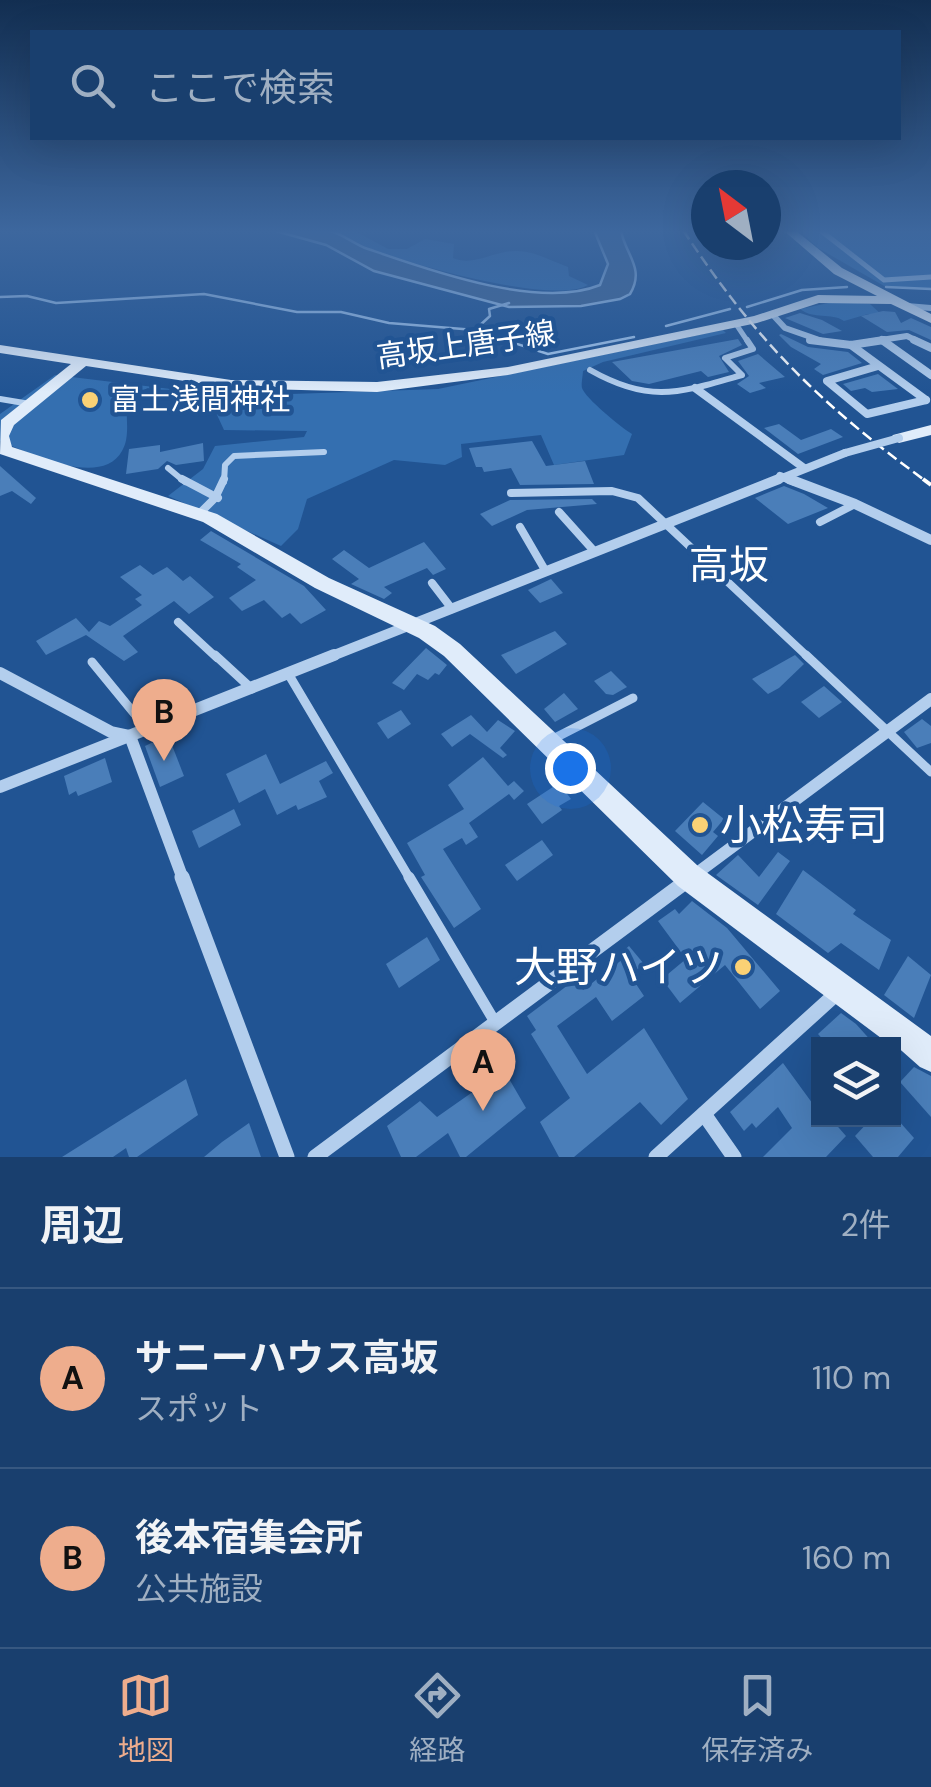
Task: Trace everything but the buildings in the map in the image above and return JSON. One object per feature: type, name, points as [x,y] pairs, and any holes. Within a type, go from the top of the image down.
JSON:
[{"type":"street","points":[[862,284],[896,302],[931,308]]},
{"type":"street","name":"高坂上唐子線","points":[[0,349],[250,386],[398,386],[490,374],[736,324],[828,298],[896,302],[931,319]]},
{"type":"street","points":[[772,314],[798,336],[825,344],[851,345],[907,336],[931,348]]},
{"type":"street","points":[[882,340],[931,374]]},
{"type":"street","points":[[851,345],[928,402]]},
{"type":"street","points":[[83,362],[7,423],[1,436],[2,451],[199,514],[452,650],[688,876],[931,1056]]},
{"type":"street","points":[[878,366],[828,381],[867,414],[928,402]]},
{"type":"street","points":[[694,388],[804,468]]},
{"type":"street","points":[[0,787],[412,626],[780,476],[845,453],[931,430]]},
{"type":"street","points":[[780,476],[855,504],[931,540]]},
{"type":"street","points":[[0,672],[112,732],[130,736]]},
{"type":"street","points":[[315,1157],[931,699]]},
{"type":"street","points":[[130,736],[287,1157]]},
{"type":"street","points":[[656,1157],[840,990]]},
{"type":"street","points":[[704,1114],[734,1157]]},
{"type":"lane","points":[[590,370],[615,386],[651,398],[742,375],[724,358],[752,349],[736,324]]},
{"type":"lane","points":[[0,399],[30,404]]},
{"type":"lane","points":[[199,514],[218,498],[226,482],[225,465],[234,456],[324,452]]},
{"type":"lane","points":[[168,468],[192,487],[218,498]]},
{"type":"lane","points":[[511,493],[622,493],[638,498],[931,772]]},
{"type":"lane","points":[[820,522],[855,504]]},
{"type":"lane","points":[[558,512],[594,551]]},
{"type":"lane","points":[[520,527],[544,570]]},
{"type":"lane","points":[[432,583],[452,609]]},
{"type":"lane","points":[[178,622],[252,689]]},
{"type":"lane","points":[[92,662],[148,729]]},
{"type":"lane","points":[[289,675],[495,1022]]},
{"type":"lane","points":[[549,741],[633,698]]},
{"type":"shaded area","points":[[423,284],[484,284],[547,293],[600,284],[634,284],[630,294],[620,299],[581,306],[509,307]]},
{"type":"shaded area","points":[[502,284],[588,285],[571,290]]},
{"type":"shaded area","points":[[881,284],[931,284],[931,289]]},
{"type":"shaded area","points":[[838,301],[870,304],[882,315],[868,314],[844,321],[800,309]]},
{"type":"shaded area","points":[[723,330],[726,333],[603,362],[583,371],[585,393],[632,434],[624,455],[554,465],[541,435],[461,444],[462,457],[445,465],[394,460],[307,499],[298,529],[281,546],[168,496],[203,469],[215,446],[304,437],[307,431],[224,430],[212,404],[196,397],[151,398],[155,391],[148,388],[127,397],[125,445],[112,462],[98,467],[63,464],[0,441],[0,414],[55,375],[228,396],[438,389]]},
{"type":"waterway","points":[[747,307],[802,290],[847,287]]},
{"type":"waterway","points":[[886,287],[931,289]]},
{"type":"waterway","points":[[0,297],[27,296],[56,303],[204,294],[297,312],[341,312],[389,323],[475,330]]},
{"type":"waterway","points":[[478,327],[490,316],[489,309],[509,303]]},
{"type":"waterway","points":[[666,326],[730,309]]},
{"type":"waterway","points":[[474,330],[548,354],[634,337]]},
{"type":"railway","points":[[720,284],[764,338],[822,397],[927,482]]},
{"type":"railway","points":[[923,479],[927,482]]},
{"type":"railway","points":[[927,482],[931,485]]},
{"type":"place","name":"富士浅間神社","points":[[90,400]]},
{"type":"place","name":"後本宿集会所","points":[[164,761]]},
{"type":"place","name":"小松寿司","points":[[700,825]]},
{"type":"place","name":"大野ハイツ","points":[[743,967]]},
{"type":"place","name":"サニーハウス高坂","points":[[483,1111]]},
{"type":"district","name":"高坂","points":[[729,565]]}]
